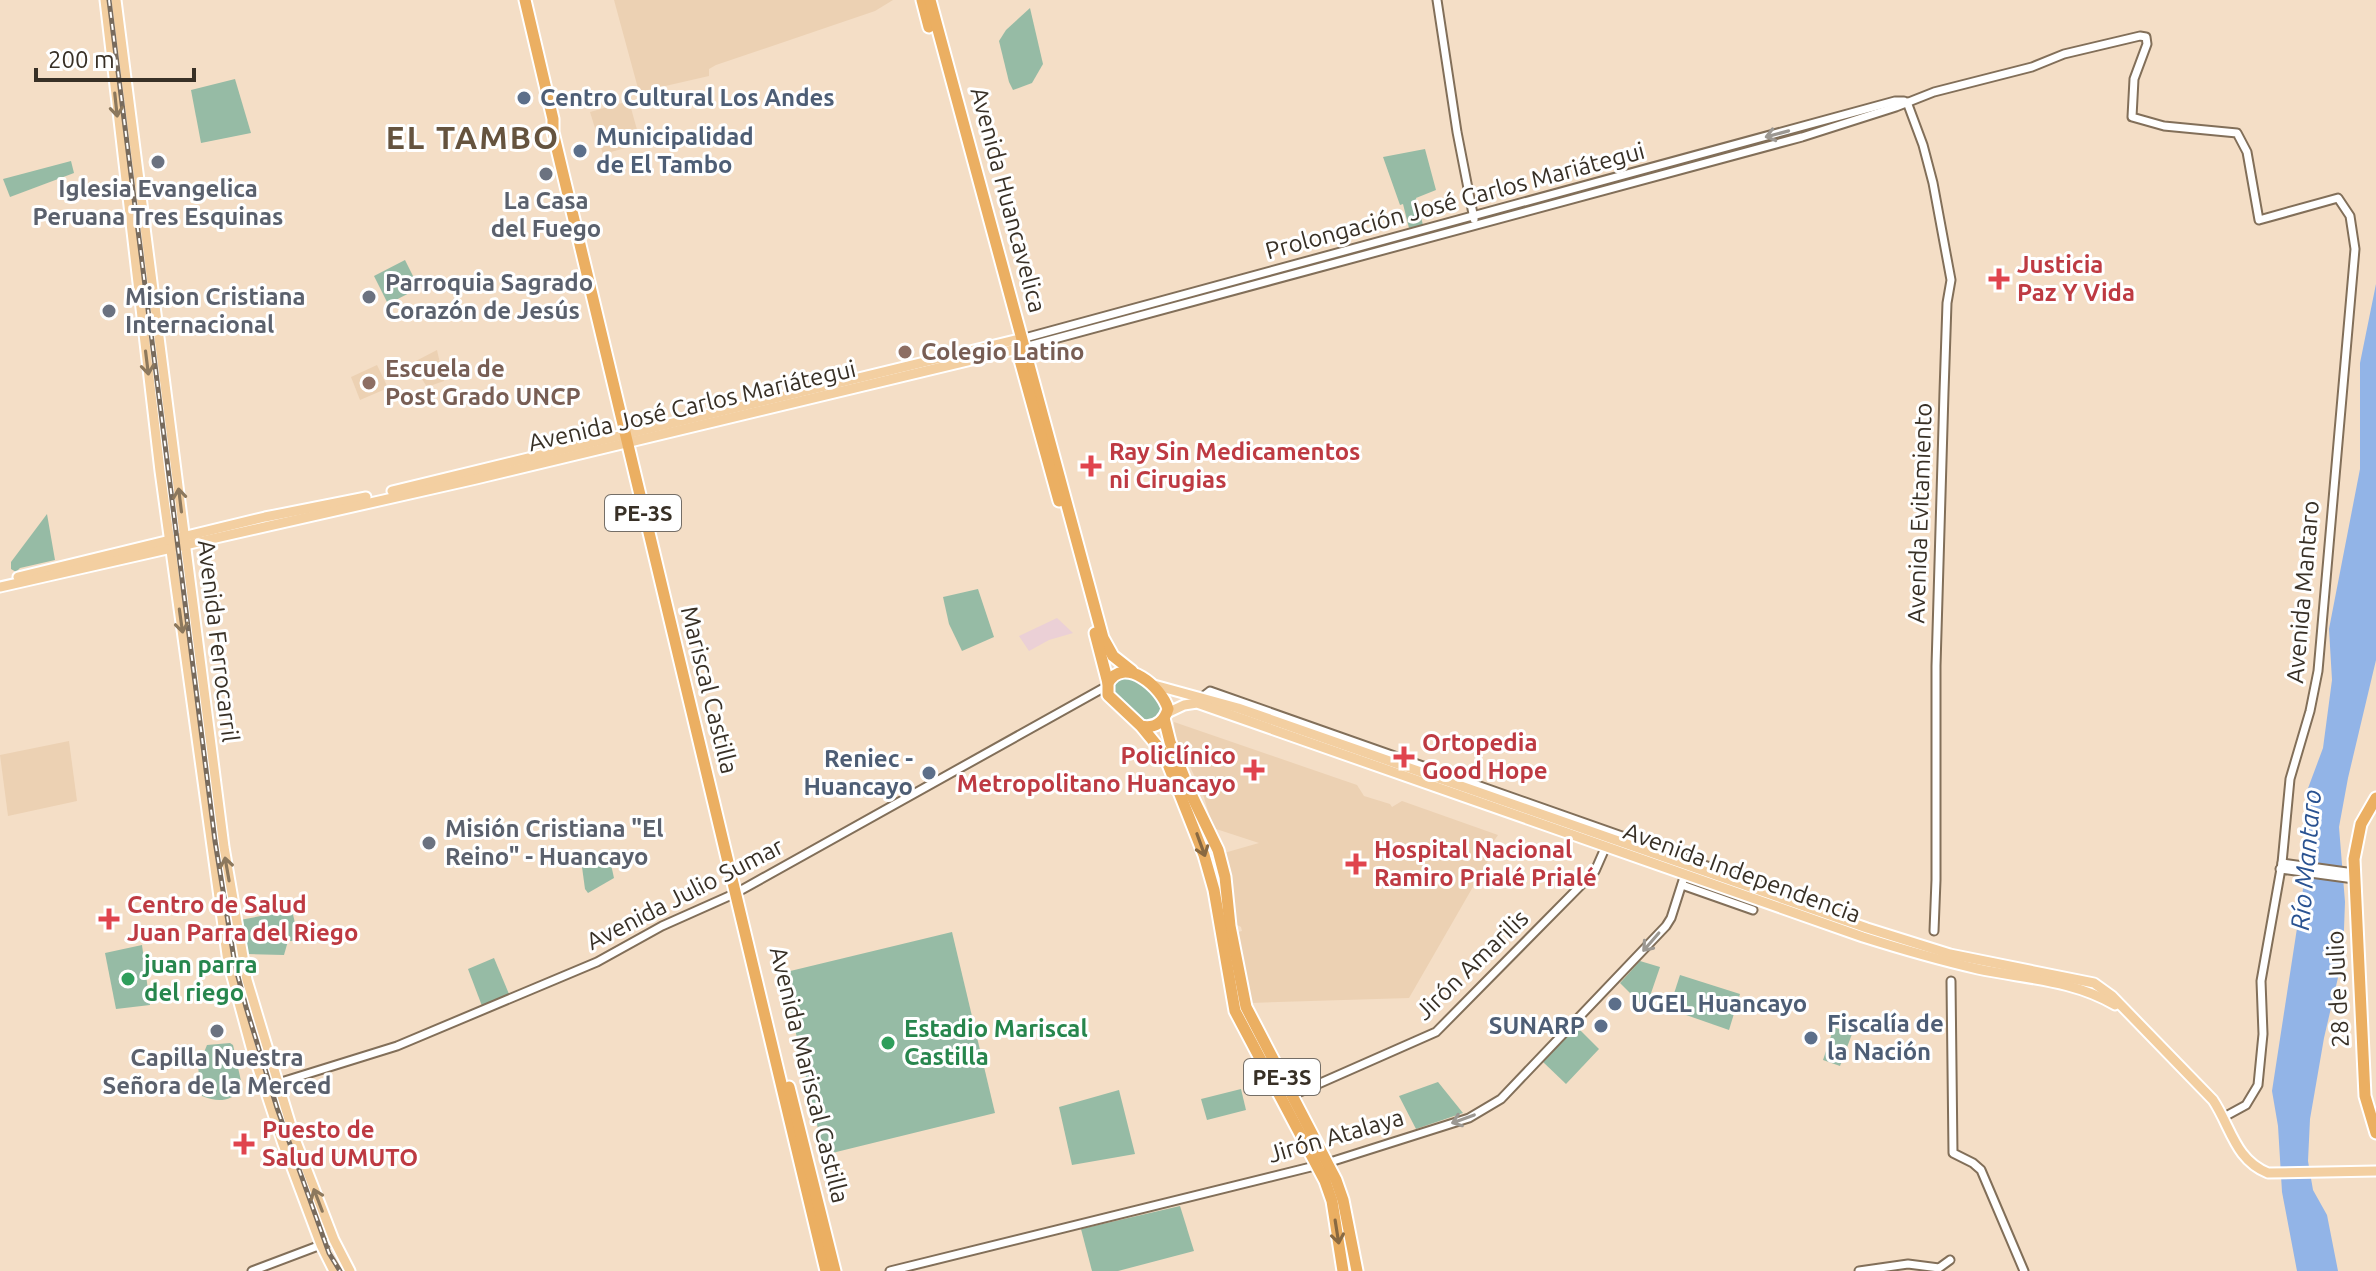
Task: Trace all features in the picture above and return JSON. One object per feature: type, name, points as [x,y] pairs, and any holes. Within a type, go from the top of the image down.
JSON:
[{"type":"highway","name":"Mariscal Castilla","points":[[525,0],[553,119],[553,132],[738,892],[826,1271]]},
{"type":"highway","name":"Avenida Huancavelica","points":[[922,0],[1103,638],[1113,656],[1139,676]]},
{"type":"highway","name":"Avenida Huancavelica","points":[[930,0],[1108,684]]},
{"type":"highway","points":[[1111,699],[1108,684],[1112,676],[1119,673],[1139,676],[1154,685]]},
{"type":"highway","name":"PE-3S","points":[[1154,685],[1165,700],[1170,742],[1200,839],[1232,967],[1246,1007],[1321,1163],[1332,1201],[1343,1271]]},
{"type":"highway","name":"PE-3S","points":[[1111,699],[1141,726],[1164,754],[1187,799]]},
{"type":"highway","points":[[1141,726],[1154,726],[1166,716]]},
{"type":"highway","name":"28 de Julio","points":[[2376,798],[2357,836],[2350,875],[2365,1096],[2376,1133]]},
{"type":"highway","name":"Avenida Mariscal Castilla","points":[[738,892],[835,1271]]},
{"type":"highway","name":"PE-3S","points":[[1232,967],[1235,1011],[1343,1200],[1357,1271]]},
{"type":"main road","name":"Avenida Ferrocarril","points":[[105,0],[171,544],[228,962],[251,1047],[321,1245],[334,1271]]},
{"type":"main road","name":"Avenida Ferrocarril","points":[[116,0],[228,875],[247,980],[295,1139],[334,1240],[350,1271]]},
{"type":"main road","name":"Avenida José Carlos Mariátegui","points":[[186,541],[1020,344]]},
{"type":"main road","points":[[0,581],[186,541]]},
{"type":"main road","points":[[0,587],[171,544]]},
{"type":"main road","name":"Avenida Independencia","points":[[1154,685],[1318,735],[1687,869],[1950,954],[2094,983],[2213,1100],[2224,1117],[2235,1145],[2255,1168],[2273,1173],[2376,1171]]},
{"type":"main road","name":"Avenida Independencia","points":[[1166,716],[1184,705],[1197,703],[1606,846],[1687,869]]},
{"type":"street","points":[[1437,0],[1474,221]]},
{"type":"street","name":"Prolongación José Carlos Mariátegui","points":[[1020,344],[1474,221],[1895,101],[1907,102],[2032,67],[2064,54],[2140,36],[2146,37],[2147,44],[2134,79],[2132,117],[2164,126],[2237,133],[2247,152],[2259,220],[2338,198]]},
{"type":"street","name":"Avenida Evitamiento","points":[[1907,102],[1933,183],[1951,280],[1947,303],[1936,650],[1934,931]]},
{"type":"street","name":"Avenida Mantaro","points":[[2224,1117],[2246,1105],[2258,1085],[2263,1034],[2261,981],[2281,866],[2292,767],[2310,711],[2318,671],[2355,249],[2350,216],[2338,198]]},
{"type":"street","name":"Avenida Julio Sumar","points":[[278,1083],[397,1046],[597,962],[662,926],[738,892],[1090,697],[1108,684]]},
{"type":"street","name":"Avenida Independencia","points":[[1201,698],[1210,691],[1761,885]]},
{"type":"street","points":[[1090,697],[1111,699]]},
{"type":"street","name":"Jirón Amarilis","points":[[1291,1096],[1436,1032],[1595,871],[1606,846]]},
{"type":"street","points":[[2281,866],[2350,875]]},
{"type":"street","name":"Jirón Atalaya","points":[[890,1271],[1321,1163],[1469,1118],[1501,1099],[1666,926],[1687,869]]},
{"type":"street","name":"Avenida Independencia","points":[[1682,885],[1753,910]]},
{"type":"street","points":[[1951,981],[1953,1153],[1981,1170],[2024,1271]]},
{"type":"street","points":[[252,1271],[334,1240]]},
{"type":"street","points":[[1859,1271],[1908,1264],[1939,1268],[1950,1260]]},
{"type":"shaded area","points":[[614,0],[893,0],[875,11],[716,65],[709,69],[709,76],[639,92]]},
{"type":"shaded area","points":[[629,101],[641,144],[603,154],[590,112]]},
{"type":"shaded area","points":[[437,350],[444,381],[427,387],[412,363]]},
{"type":"shaded area","name":"Escuela de Post Grado UNCP","points":[[377,365],[388,388],[360,400],[351,377]]},
{"type":"shaded area","points":[[1057,618],[1073,633],[1049,640],[1029,651],[1019,636]]},
{"type":"shaded area","name":"Hospital Nacional Ramiro Prialé Prialé","points":[[1174,722],[1357,785],[1364,796],[1392,807],[1402,801],[1498,835],[1485,854],[1489,859],[1409,998],[1250,1003],[1238,932],[1242,931],[1237,925],[1224,853],[1259,843],[1213,828],[1203,794],[1175,735]]},
{"type":"shaded area","points":[[69,741],[77,801],[8,816],[0,755]]},
{"type":"green space","points":[[1030,8],[1043,64],[1032,83],[1013,90],[999,41],[1006,30]]},
{"type":"green space","points":[[235,79],[251,133],[201,143],[191,90]]},
{"type":"green space","points":[[1425,149],[1436,190],[1416,198],[1423,225],[1409,228],[1403,204],[1400,205],[1383,157]]},
{"type":"green space","points":[[71,161],[74,173],[10,197],[3,179]]},
{"type":"green space","points":[[405,260],[419,288],[388,304],[374,276]]},
{"type":"green space","points":[[47,514],[55,560],[20,568],[16,572],[11,569],[11,562]]},
{"type":"green space","points":[[978,589],[994,637],[962,651],[949,624],[943,597]]},
{"type":"green space","points":[[1119,677],[1141,683],[1156,697],[1164,711],[1155,723],[1142,722],[1111,693],[1112,682]]},
{"type":"green space","points":[[610,860],[614,878],[588,893],[582,867]]},
{"type":"green space","points":[[292,910],[299,941],[288,941],[284,955],[247,954],[240,920]]},
{"type":"green space","name":"Estadio Mariscal Castilla","points":[[952,932],[995,1113],[824,1155],[782,973]]},
{"type":"green space","name":"juan parra del riego","points":[[142,945],[150,1005],[116,1009],[105,953]]},
{"type":"green space","points":[[494,958],[509,994],[482,1006],[468,969]]},
{"type":"green space","points":[[1640,961],[1660,967],[1649,999],[1642,1005],[1620,983]]},
{"type":"green space","points":[[1680,975],[1740,994],[1729,1030],[1669,1009]]},
{"type":"green space","points":[[1577,1027],[1599,1049],[1566,1084],[1542,1061]]},
{"type":"green space","points":[[1834,1027],[1852,1034],[1840,1066],[1823,1060]]},
{"type":"green space","points":[[230,1043],[243,1090],[224,1100],[202,1096],[198,1067],[207,1045]]},
{"type":"green space","points":[[1438,1082],[1463,1113],[1416,1129],[1399,1096]]},
{"type":"green space","points":[[1241,1089],[1246,1110],[1207,1120],[1201,1099]]},
{"type":"green space","points":[[1119,1090],[1135,1154],[1072,1165],[1059,1107]]},
{"type":"green space","points":[[1180,1206],[1194,1251],[1118,1271],[1092,1271],[1081,1229]]},
{"type":"water","name":"Río Mantaro","points":[[2376,284],[2376,660],[2339,827],[2345,902],[2343,956],[2310,1119],[2308,1161],[2313,1190],[2327,1215],[2338,1271],[2297,1271],[2282,1192],[2278,1126],[2272,1091],[2303,889],[2307,791],[2323,748],[2332,680],[2329,629],[2360,469],[2360,363]]},
{"type":"railway","points":[[109,0],[215,841],[235,965],[277,1108],[329,1253],[340,1271]]},
{"type":"place","name":"Centro Cultural Los Andes","points":[[524,98]]},
{"type":"place","name":"Municipalidad de El Tambo","points":[[580,151]]},
{"type":"place","name":"Iglesia Evangelica Peruana Tres Esquinas","points":[[158,162]]},
{"type":"place","name":"La Casa del Fuego","points":[[546,174]]},
{"type":"place","name":"Justicia Paz Y Vida","points":[[1999,279]]},
{"type":"place","name":"Parroquia Sagrado Corazón de Jesús","points":[[369,297]]},
{"type":"place","name":"Mision Cristiana Internacional","points":[[109,311]]},
{"type":"place","name":"Colegio Latino","points":[[905,352]]},
{"type":"place","name":"Escuela de Post Grado UNCP","points":[[369,383]]},
{"type":"place","name":"Ray Sin Medicamentos ni Cirugias","points":[[1091,466]]},
{"type":"place","name":"Ortopedia Good Hope","points":[[1404,757]]},
{"type":"place","name":"Policlínico Metropolitano Huancayo","points":[[1254,770]]},
{"type":"place","name":"Reniec - Huancayo","points":[[929,773]]},
{"type":"place","name":"Misión Cristiana \"El Reino\" - Huancayo","points":[[429,843]]},
{"type":"place","name":"Hospital Nacional Ramiro Prialé Prialé","points":[[1356,864]]},
{"type":"place","name":"Centro de Salud Juan Parra del Riego","points":[[109,919]]},
{"type":"place","name":"juan parra del riego","points":[[128,979]]},
{"type":"place","name":"UGEL Huancayo","points":[[1615,1004]]},
{"type":"place","name":"SUNARP","points":[[1601,1026]]},
{"type":"place","name":"Capilla Nuestra Señora de la Merced","points":[[217,1031]]},
{"type":"place","name":"Fiscalía de la Nación","points":[[1811,1038]]},
{"type":"place","name":"Estadio Mariscal Castilla","points":[[888,1043]]},
{"type":"place","name":"Puesto de Salud UMUTO","points":[[244,1144]]},
{"type":"district","name":"EL TAMBO","points":[[473,138]]}]
